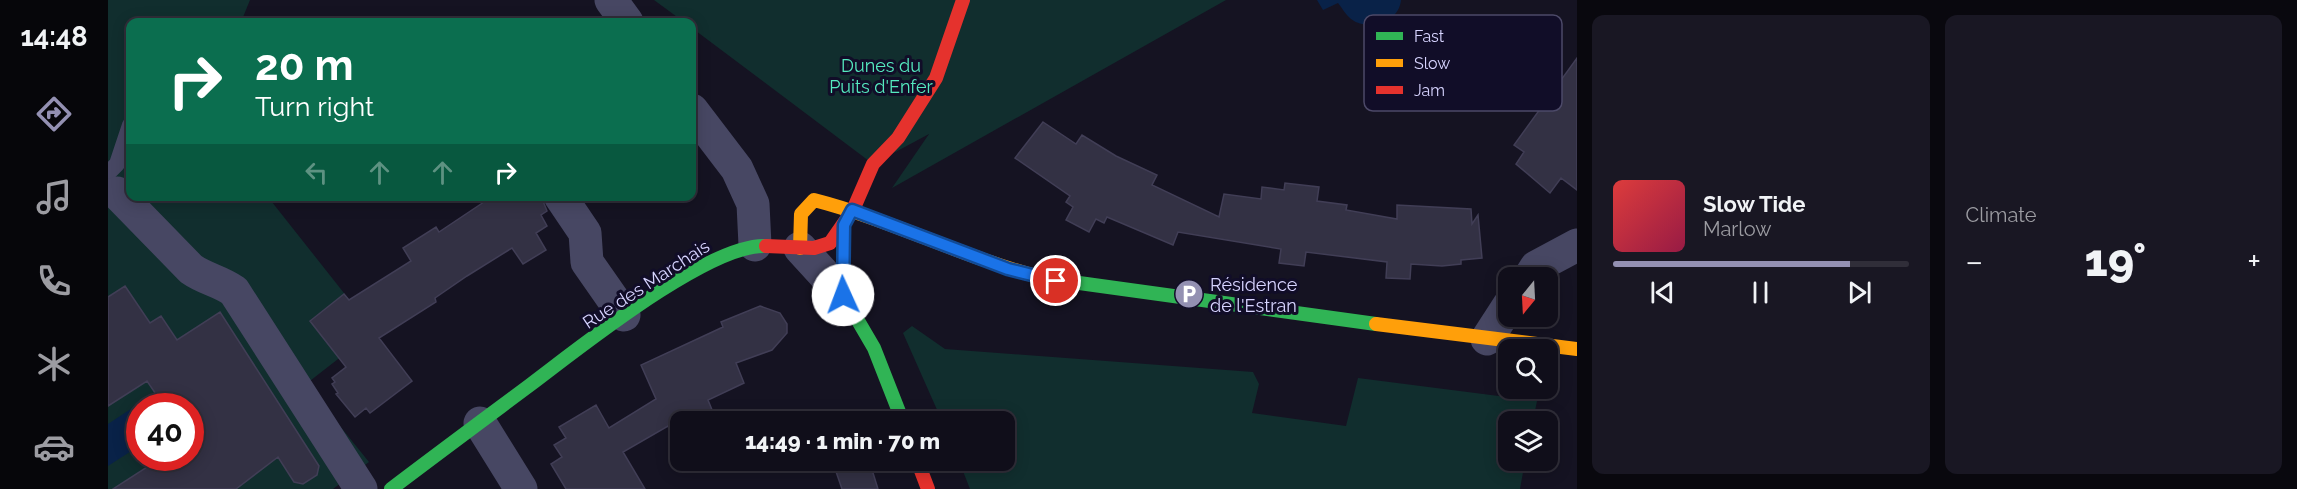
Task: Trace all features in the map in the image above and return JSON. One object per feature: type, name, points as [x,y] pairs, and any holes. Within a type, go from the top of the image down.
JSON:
[{"type":"street","points":[[611,0],[624,18]]},
{"type":"street","name":"Rue des Marchais","points":[[391,489],[624,315],[704,265],[733,251],[755,245],[814,248],[830,243],[844,225],[873,164],[898,138],[936,78],[963,0]]},
{"type":"street","points":[[696,115],[737,169],[753,204],[755,245]]},
{"type":"street","points":[[110,184],[126,201]]},
{"type":"street","points":[[899,411],[874,348],[843,295],[800,248],[799,214],[804,206],[814,200],[852,210],[1008,269],[1056,281],[1577,349]]},
{"type":"street","points":[[126,201],[191,269],[203,278],[224,284],[234,291],[350,476],[361,489]]},
{"type":"street","points":[[563,201],[585,233],[587,262],[624,315]]},
{"type":"street","points":[[843,295],[844,225]]},
{"type":"street","points":[[1536,267],[1577,244]]},
{"type":"street","points":[[1487,339],[1498,322]]},
{"type":"street","points":[[480,423],[521,489]]},
{"type":"street","points":[[921,471],[928,489]]},
{"type":"lane","points":[[110,184],[126,137]]},
{"type":"green space","points":[[108,0],[250,0],[243,18],[126,18],[126,201],[271,201],[374,331],[306,384],[369,462],[333,489],[108,489]]},
{"type":"green space","name":"Dunes du Puits d'Enfer","points":[[654,0],[1226,0],[892,188],[929,134],[873,164],[696,31],[696,18],[679,18]]},
{"type":"green space","points":[[912,326],[945,349],[1253,372],[1259,384],[1252,413],[1346,426],[1358,378],[1498,396],[1498,399],[1537,401],[1535,411],[1498,411],[1498,471],[1523,471],[1520,489],[970,489],[963,471],[1015,471],[1015,411],[938,411],[903,333]]},
{"type":"water","points":[[1317,0],[1401,0],[1394,15],[1364,15],[1364,24],[1351,19],[1338,3],[1323,10]]},
{"type":"water","points":[[126,412],[126,454],[108,466],[108,424]]},
{"type":"building","points":[[1577,58],[1577,190],[1561,178],[1550,193],[1516,164],[1524,152],[1514,145],[1539,111],[1562,111],[1562,79]]},
{"type":"building","points":[[1043,122],[1076,144],[1082,135],[1116,156],[1157,175],[1152,185],[1219,217],[1224,194],[1261,199],[1262,187],[1284,190],[1285,183],[1319,187],[1317,201],[1347,205],[1346,210],[1397,219],[1397,205],[1471,209],[1472,224],[1478,215],[1482,258],[1461,260],[1461,264],[1442,266],[1411,264],[1410,279],[1386,278],[1387,262],[1306,252],[1304,266],[1279,263],[1281,249],[1178,232],[1173,245],[1107,217],[1104,223],[1096,219],[1089,232],[1066,220],[1073,207],[1066,202],[1070,196],[1015,158]]},
{"type":"building","points":[[486,201],[543,201],[547,211],[541,215],[547,226],[536,233],[546,250],[523,264],[512,248],[435,298],[436,302],[379,338],[412,381],[370,413],[366,408],[355,417],[336,394],[338,393],[332,384],[335,382],[332,378],[346,367],[310,321],[344,294],[349,300],[411,261],[403,248],[436,227],[439,232]]},
{"type":"building","points":[[125,286],[150,323],[161,316],[177,340],[220,312],[319,466],[317,475],[303,484],[294,482],[278,457],[236,489],[113,489],[141,471],[204,471],[204,393],[155,393],[147,381],[108,406],[108,297]]},
{"type":"building","points":[[760,306],[780,313],[787,324],[787,333],[772,350],[736,363],[744,383],[708,400],[712,411],[670,411],[670,430],[668,426],[623,452],[645,489],[566,489],[551,464],[562,457],[554,445],[566,438],[559,427],[596,405],[609,428],[656,399],[641,365],[723,327],[721,322]]},
{"type":"building","points":[[836,471],[872,471],[878,489],[842,489]]},
{"type":"traffic: fast","points":[[844,225],[843,295],[874,348],[899,411]]},
{"type":"traffic: fast","points":[[391,489],[645,301],[712,261],[741,250],[766,246]]},
{"type":"traffic: fast","points":[[1043,278],[1376,324]]},
{"type":"traffic: slow","points":[[800,248],[801,214],[814,200],[1043,278]]},
{"type":"traffic: slow","points":[[1376,324],[1577,349]]},
{"type":"traffic: jam","points":[[766,246],[814,248],[830,243],[853,210],[873,164],[898,138],[936,78],[963,0]]},
{"type":"traffic: jam","points":[[921,471],[928,489]]},
{"type":"place","name":"Résidence de l'Estran","points":[[1189,294]]},
{"type":"route","points":[[843,295],[844,225],[852,210],[953,246],[1008,269],[1056,281]]}]
